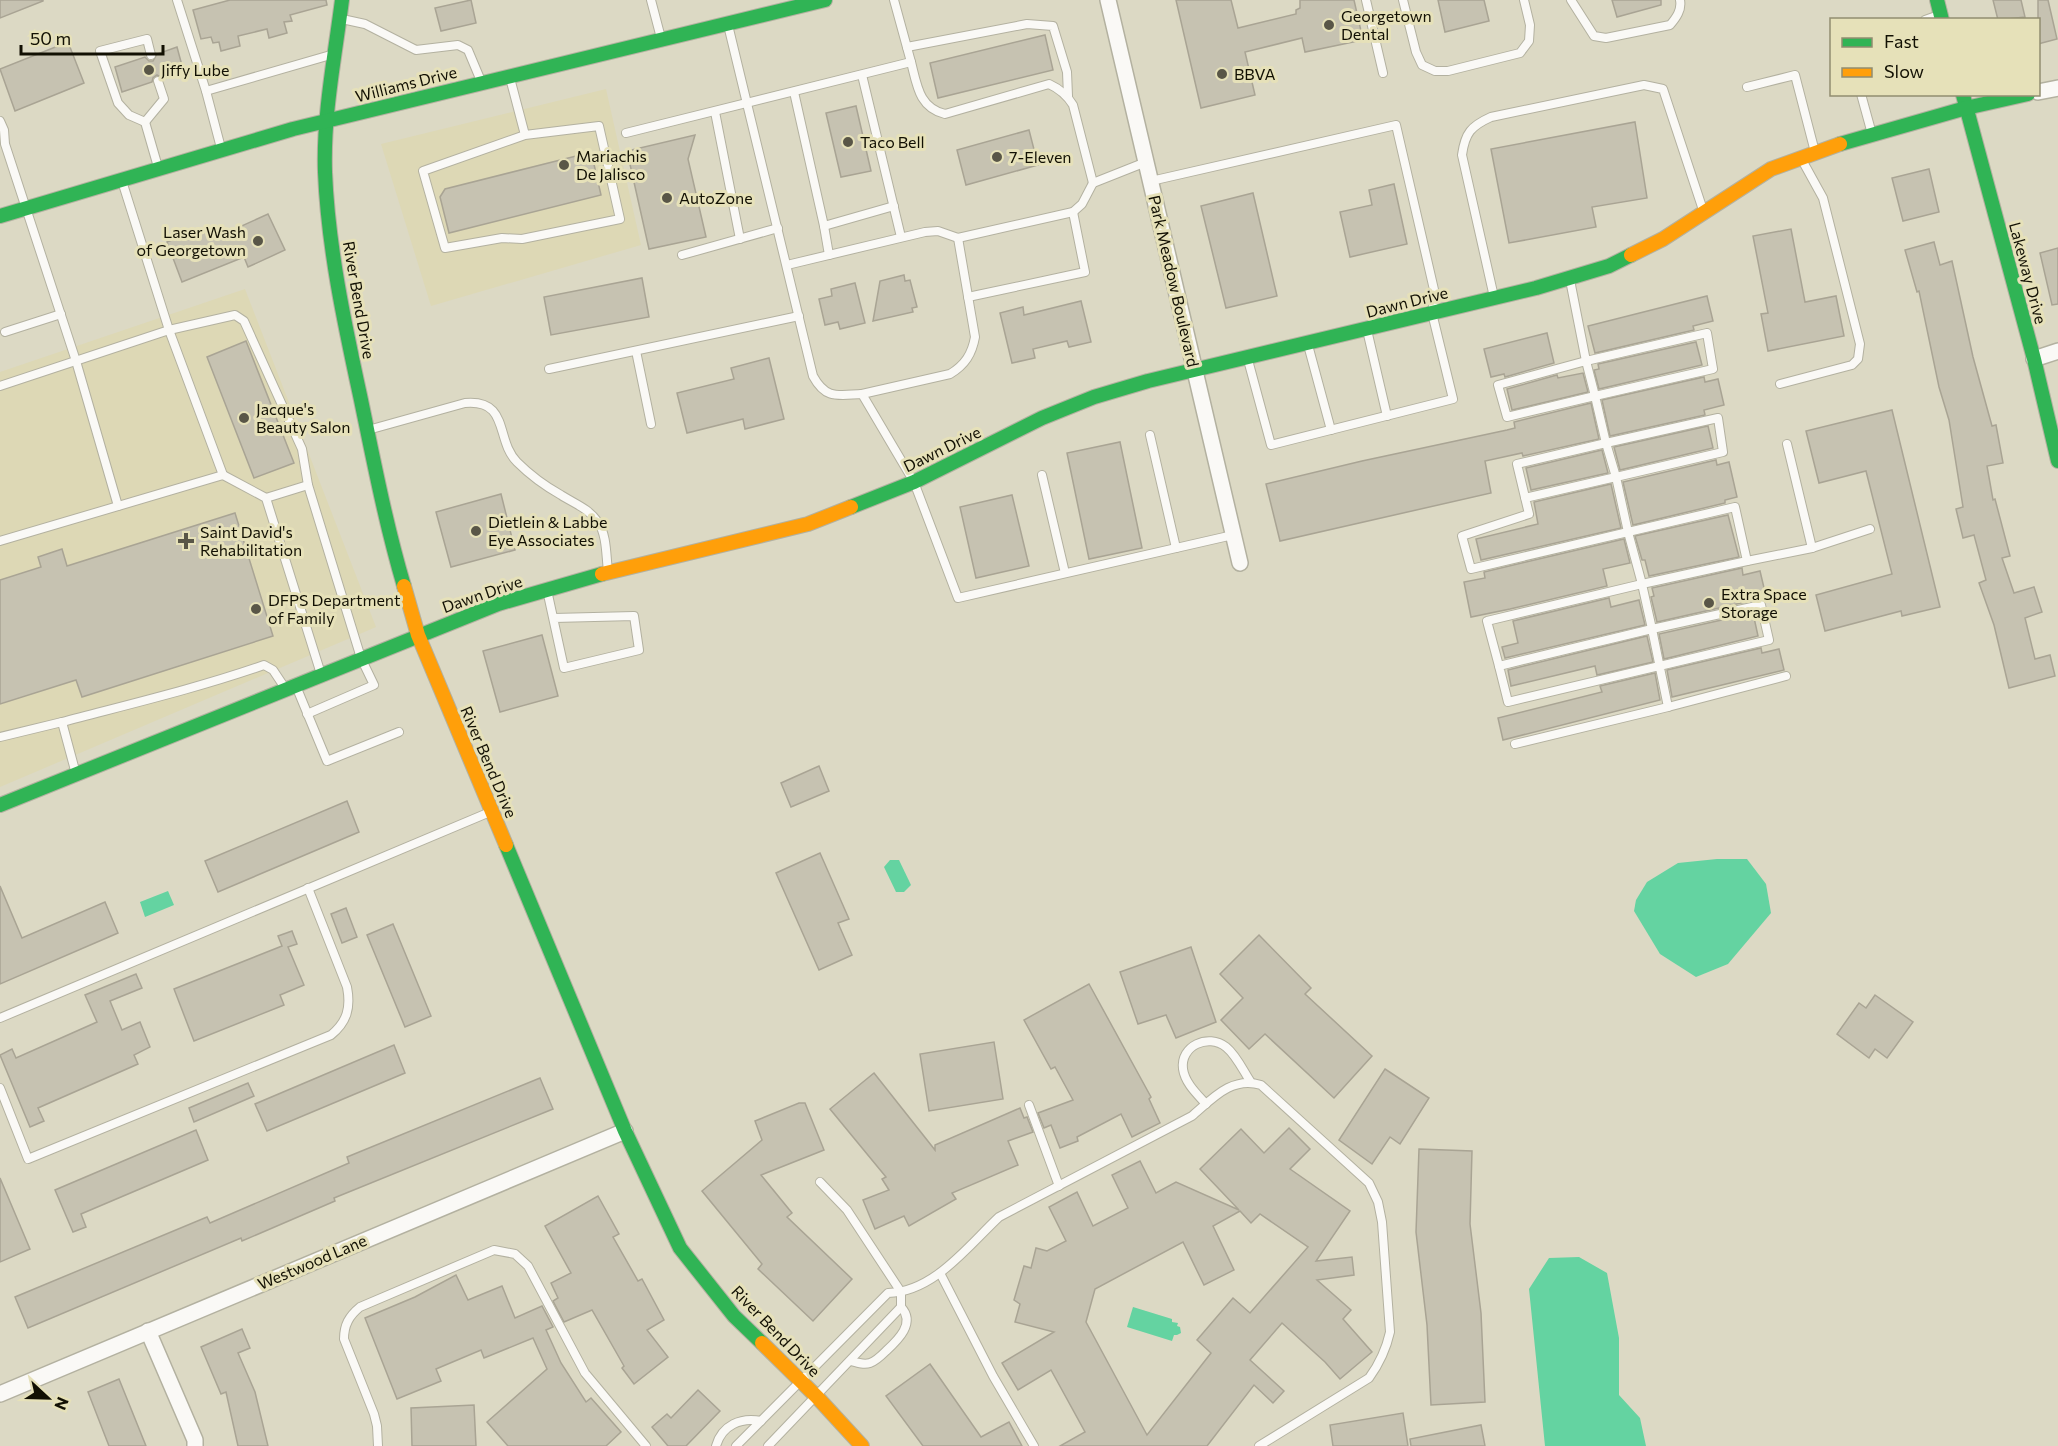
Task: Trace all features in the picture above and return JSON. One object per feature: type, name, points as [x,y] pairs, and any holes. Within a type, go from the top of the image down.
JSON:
[{"type":"street","name":"River Bend Drive","points":[[342,0],[327,120],[325,171],[331,236],[349,346],[390,539],[418,635],[624,1131],[680,1248],[734,1316],[817,1397],[862,1446]]},
{"type":"street","name":"Williams Drive","points":[[0,216],[327,120],[728,23],[799,3],[825,0]]},
{"type":"street","name":"Park Meadow Boulevard","points":[[1108,0],[1240,562]]},
{"type":"street","points":[[1937,0],[1941,17]]},
{"type":"street","points":[[2040,92],[2058,88]]},
{"type":"street","name":"Dawn Drive","points":[[0,805],[498,604],[608,572],[808,524],[915,482],[1042,418],[1094,397],[1148,381],[1494,298],[1609,266],[1663,239],[1771,169],[1896,129],[1964,101],[2010,96]]},
{"type":"street","name":"Lakeway Drive","points":[[1964,101],[2034,359],[2058,461]]},
{"type":"street","points":[[2034,359],[2058,351]]},
{"type":"street","name":"Westwood Lane","points":[[0,1394],[624,1131]]},
{"type":"street","points":[[148,1332],[195,1440],[195,1446]]},
{"type":"lane","points":[[177,0],[222,150]]},
{"type":"lane","points":[[651,0],[661,39]]},
{"type":"lane","points":[[894,0],[919,95],[931,109],[945,114],[1049,84],[1068,96]]},
{"type":"lane","points":[[1366,0],[1383,73]]},
{"type":"lane","points":[[1403,0],[1416,52],[1422,64],[1435,71],[1448,71],[1520,53],[1529,41],[1530,24],[1524,0]]},
{"type":"lane","points":[[1571,0],[1594,36],[1606,38],[1670,25],[1678,15],[1680,0]]},
{"type":"lane","points":[[340,18],[365,24],[416,50],[458,45],[468,50],[482,83]]},
{"type":"lane","points":[[728,23],[813,376],[820,388],[834,395],[862,394],[950,374],[959,369],[968,358],[975,337],[958,238]]},
{"type":"lane","points":[[907,48],[1027,24],[1053,26],[1067,72],[1068,96],[1073,105],[1093,183]]},
{"type":"lane","points":[[151,56],[147,39],[100,51],[118,103],[129,115],[145,122],[159,169]]},
{"type":"lane","points":[[206,91],[335,54]]},
{"type":"lane","points":[[626,133],[911,62]]},
{"type":"lane","points":[[862,75],[901,237]]},
{"type":"lane","points":[[1747,87],[1795,75],[1816,153]]},
{"type":"lane","points":[[510,76],[525,135]]},
{"type":"lane","points":[[145,122],[164,99],[158,81]]},
{"type":"lane","points":[[1494,298],[1462,155],[1464,141],[1474,124],[1491,117],[1644,85],[1664,89],[1704,212]]},
{"type":"lane","points":[[794,92],[829,255]]},
{"type":"lane","points":[[1862,96],[1872,136]]},
{"type":"lane","points":[[715,112],[740,239]]},
{"type":"lane","points":[[0,121],[4,130],[2,144],[27,208],[61,314],[118,506]]},
{"type":"lane","points":[[1151,181],[1396,125],[1436,294],[1432,313],[1453,399],[1271,445],[1248,358]]},
{"type":"lane","points":[[598,126],[620,219],[522,239],[502,238],[445,248],[423,171],[525,135],[598,126]]},
{"type":"lane","points":[[1780,384],[1852,365],[1858,359],[1860,344],[1823,198],[1801,158]]},
{"type":"lane","points":[[787,265],[925,232],[938,231],[958,238],[1073,212],[1082,204],[1093,183],[1146,162]]},
{"type":"lane","points":[[121,180],[170,330],[223,475],[266,498],[321,674]]},
{"type":"lane","points":[[824,226],[894,206]]},
{"type":"lane","points":[[968,297],[1085,272],[1073,212]]},
{"type":"lane","points":[[682,255],[778,228]]},
{"type":"lane","points":[[1569,278],[1586,360],[1642,584],[1668,707]]},
{"type":"lane","points":[[5,332],[61,314]]},
{"type":"lane","points":[[0,386],[170,330],[235,315],[244,321],[302,449],[308,485],[361,658],[374,685],[307,714]]},
{"type":"lane","points":[[549,369],[799,316]]},
{"type":"lane","points":[[1367,329],[1387,416]]},
{"type":"lane","points":[[1707,333],[1713,369],[1507,417],[1498,385],[1586,360],[1707,333]]},
{"type":"lane","points":[[1308,344],[1331,430]]},
{"type":"lane","points":[[636,351],[651,424]]},
{"type":"lane","points":[[862,394],[915,482],[958,598],[1233,535]]},
{"type":"lane","points":[[368,430],[465,403],[474,402],[488,406],[498,416],[509,452],[518,463],[538,481],[563,497],[576,502],[592,514],[600,525],[608,572]]},
{"type":"lane","points":[[1525,498],[1723,452],[1718,418],[1517,464],[1525,498],[1530,514],[1462,536],[1471,569],[1735,507],[1747,561]]},
{"type":"lane","points":[[1150,435],[1176,548]]},
{"type":"lane","points":[[1787,444],[1812,548]]},
{"type":"lane","points":[[0,542],[223,475]]},
{"type":"lane","points":[[1042,475],[1065,573]]},
{"type":"lane","points":[[266,498],[308,485]]},
{"type":"lane","points":[[1499,666],[1761,605],[1769,640],[1508,702],[1487,621],[1642,584],[1812,548],[1870,529]]},
{"type":"lane","points":[[547,589],[564,668],[639,650],[634,616],[554,618]]},
{"type":"lane","points":[[0,737],[158,698],[222,680],[264,665],[273,670],[290,687],[307,714],[327,761],[399,732]]},
{"type":"lane","points":[[1515,744],[1786,676]]},
{"type":"lane","points":[[62,722],[76,774]]},
{"type":"lane","points":[[0,1017],[491,811]]},
{"type":"lane","points":[[0,1089],[28,1159],[331,1035],[345,1019],[350,1000],[308,888]]},
{"type":"lane","points":[[1206,1104],[1186,1080],[1183,1068],[1188,1050],[1196,1043],[1216,1042],[1224,1045],[1231,1051],[1250,1082]]},
{"type":"lane","points":[[736,1446],[888,1293],[901,1292],[940,1273],[956,1261],[999,1217],[1192,1116],[1218,1093],[1233,1085],[1250,1082],[1261,1085],[1369,1183],[1378,1202],[1382,1222],[1390,1332],[1387,1348],[1369,1378],[1259,1446]]},
{"type":"lane","points":[[1029,1105],[1059,1186]]},
{"type":"lane","points":[[820,1182],[848,1210],[901,1292],[901,1307],[906,1315],[906,1326],[894,1344],[871,1363],[861,1364],[851,1361]]},
{"type":"lane","points":[[378,1446],[375,1413],[344,1339],[347,1321],[360,1307],[494,1250],[515,1254],[528,1266],[585,1373],[646,1446]]},
{"type":"lane","points":[[940,1273],[993,1376],[1034,1446]]},
{"type":"lane","points":[[768,1446],[901,1307]]},
{"type":"lane","points":[[716,1446],[722,1434],[739,1420],[761,1421]]},
{"type":"shaded area","points":[[606,89],[641,245],[431,306],[381,144]]},
{"type":"shaded area","points":[[245,289],[376,627],[0,787],[0,372]]},
{"type":"shaded area","points":[[1747,859],[1766,884],[1771,913],[1728,964],[1696,977],[1660,954],[1634,911],[1636,900],[1647,882],[1678,863]]},
{"type":"shaded area","points":[[890,860],[899,860],[911,885],[904,892],[896,892],[884,867]]},
{"type":"shaded area","points":[[168,891],[174,905],[145,917],[140,902]]},
{"type":"shaded area","points":[[1579,1257],[1607,1273],[1619,1338],[1619,1395],[1640,1418],[1646,1446],[1545,1446],[1529,1289],[1549,1258]]},
{"type":"shaded area","points":[[1133,1307],[1172,1319],[1172,1322],[1178,1323],[1177,1326],[1180,1327],[1181,1333],[1174,1335],[1172,1341],[1127,1327]]},
{"type":"building","points":[[0,0],[43,0],[43,1],[0,18]]},
{"type":"building","points":[[230,0],[326,0],[327,5],[290,15],[292,21],[284,22],[287,33],[269,38],[267,29],[238,36],[240,46],[221,51],[219,42],[213,43],[211,37],[201,39],[193,10]]},
{"type":"building","points":[[471,0],[476,23],[441,31],[435,8]]},
{"type":"building","name":"BBVA","points":[[1176,0],[1231,0],[1238,28],[1296,14],[1296,10],[1300,8],[1300,0],[1354,0],[1363,40],[1305,52],[1302,38],[1245,52],[1255,95],[1201,108]]},
{"type":"building","points":[[1438,0],[1484,0],[1489,21],[1445,32]]},
{"type":"building","points":[[1612,0],[1661,0],[1661,5],[1617,17]]},
{"type":"building","points":[[1993,0],[2021,0],[2025,17],[1998,18]]},
{"type":"building","points":[[2038,0],[2048,0],[2057,39],[2040,43],[2040,18],[2038,18]]},
{"type":"building","points":[[1045,35],[1053,70],[938,98],[930,63]]},
{"type":"building","points":[[68,42],[84,83],[15,111],[0,69]]},
{"type":"building","name":"Jiffy Lube","points":[[177,47],[184,73],[164,79],[157,75],[152,82],[122,92],[115,67],[145,57],[153,61],[157,54]]},
{"type":"building","name":"Taco Bell","points":[[856,106],[871,171],[841,177],[826,113]]},
{"type":"building","points":[[1635,122],[1647,198],[1592,207],[1596,227],[1509,243],[1491,149]]},
{"type":"building","name":"7-Eleven","points":[[1029,130],[1038,165],[966,185],[957,150]]},
{"type":"building","name":"AutoZone","points":[[695,135],[688,159],[706,237],[649,249],[627,151]]},
{"type":"building","points":[[584,154],[593,160],[601,195],[449,233],[440,197],[445,189]]},
{"type":"building","points":[[1929,169],[1939,212],[1903,221],[1892,178]]},
{"type":"building","points":[[1394,184],[1407,244],[1350,257],[1340,212],[1372,205],[1369,190]]},
{"type":"building","points":[[1253,193],[1277,296],[1226,308],[1201,206]]},
{"type":"building","points":[[268,214],[285,250],[248,267],[244,257],[182,282],[167,242],[208,226],[213,239]]},
{"type":"building","points":[[1791,229],[1805,302],[1836,296],[1844,336],[1768,351],[1761,314],[1768,313],[1753,236]]},
{"type":"building","points":[[1934,242],[1940,265],[1952,261],[1973,357],[1992,426],[1996,425],[2003,463],[1987,466],[1993,500],[1995,499],[2010,556],[2002,558],[2014,593],[2034,587],[2042,612],[2025,618],[2035,659],[2050,655],[2055,676],[2009,688],[1994,625],[1979,583],[1986,580],[1974,535],[1963,538],[1956,509],[1963,507],[1949,420],[1939,387],[1919,291],[1917,292],[1905,250]]},
{"type":"building","points":[[2058,248],[2058,304],[2052,305],[2040,253]]},
{"type":"building","points":[[904,275],[905,281],[910,280],[917,307],[912,308],[913,312],[873,321],[880,281]]},
{"type":"building","points":[[642,278],[649,317],[551,335],[544,297]]},
{"type":"building","points":[[855,283],[865,323],[840,329],[838,322],[825,325],[819,299],[832,296],[831,289]]},
{"type":"building","points":[[1707,296],[1713,321],[1693,326],[1694,330],[1595,353],[1588,326]]},
{"type":"building","points":[[1081,301],[1091,342],[1069,347],[1067,341],[1033,349],[1035,358],[1012,363],[1000,313],[1023,307],[1024,315]]},
{"type":"building","points":[[1547,333],[1554,363],[1505,377],[1504,374],[1491,377],[1484,349]]},
{"type":"building","points":[[246,341],[294,463],[254,478],[207,357]]},
{"type":"building","points":[[1696,342],[1702,365],[1599,389],[1594,370],[1599,369],[1598,364]]},
{"type":"building","points":[[769,358],[784,419],[745,429],[743,419],[687,433],[677,393],[734,379],[731,368]]},
{"type":"building","points":[[1583,373],[1588,392],[1512,410],[1507,389],[1557,375],[1558,378]]},
{"type":"building","points":[[1704,377],[1705,382],[1718,379],[1724,405],[1704,410],[1705,415],[1610,436],[1602,400]]},
{"type":"building","points":[[1591,403],[1599,439],[1523,456],[1522,453],[1485,461],[1491,493],[1280,541],[1266,484],[1507,430],[1515,428],[1514,422]]},
{"type":"building","points":[[1892,410],[1940,607],[1902,616],[1901,611],[1825,631],[1816,595],[1892,574],[1866,471],[1819,483],[1806,431]]},
{"type":"building","points":[[1708,426],[1713,448],[1620,470],[1614,447]]},
{"type":"building","points":[[1120,442],[1142,548],[1089,559],[1067,453]]},
{"type":"building","points":[[1602,450],[1608,473],[1531,490],[1526,468]]},
{"type":"building","points":[[1716,460],[1717,465],[1729,462],[1737,497],[1725,500],[1725,503],[1633,525],[1623,482]]},
{"type":"building","points":[[1611,484],[1621,528],[1481,560],[1476,539],[1538,524],[1534,502]]},
{"type":"building","name":"Dietlein & Labbe Eye Associates","points":[[501,494],[515,550],[451,567],[436,512]]},
{"type":"building","points":[[1012,495],[1029,566],[976,578],[960,507]]},
{"type":"building","points":[[235,513],[273,636],[82,697],[76,680],[0,704],[0,580],[41,567],[38,557],[62,549],[67,566]]},
{"type":"building","points":[[1728,515],[1739,557],[1649,576],[1635,536]]},
{"type":"building","points":[[1624,539],[1630,563],[1603,569],[1607,586],[1471,617],[1464,582],[1485,578],[1484,572]]},
{"type":"building","points":[[1742,568],[1743,575],[1760,571],[1765,592],[1748,596],[1750,601],[1657,622],[1651,597],[1654,596],[1652,588]]},
{"type":"building","points":[[1609,598],[1611,607],[1639,600],[1645,625],[1505,658],[1502,647],[1518,643],[1513,621]]},
{"type":"building","points":[[1753,613],[1758,636],[1664,659],[1659,634]]},
{"type":"building","points":[[542,635],[558,696],[500,712],[483,651]]},
{"type":"building","points":[[1647,636],[1653,662],[1597,675],[1595,666],[1511,686],[1508,670]]},
{"type":"building","points":[[1761,648],[1762,653],[1779,649],[1784,670],[1672,697],[1667,670]]},
{"type":"building","points":[[1655,673],[1660,700],[1503,740],[1498,718],[1602,692],[1600,686]]},
{"type":"building","points":[[819,766],[829,791],[791,807],[781,783]]},
{"type":"building","points":[[347,801],[359,832],[218,892],[205,861]]},
{"type":"building","points":[[820,853],[849,919],[838,923],[852,955],[819,970],[776,873]]},
{"type":"building","points":[[0,886],[22,938],[105,902],[118,933],[0,984]]},
{"type":"building","points":[[346,908],[357,937],[342,943],[331,914]]},
{"type":"building","points":[[393,924],[431,1016],[405,1027],[367,935]]},
{"type":"building","points":[[292,931],[297,944],[288,947],[304,985],[280,995],[284,1005],[194,1041],[174,989],[282,946],[278,936]]},
{"type":"building","points":[[1259,935],[1311,988],[1305,994],[1372,1056],[1334,1098],[1265,1034],[1249,1049],[1221,1020],[1243,998],[1220,974]]},
{"type":"building","points":[[1191,947],[1216,1022],[1176,1038],[1166,1015],[1138,1024],[1120,972]]},
{"type":"building","points":[[136,974],[142,988],[110,1001],[122,1030],[140,1022],[150,1047],[134,1055],[138,1064],[38,1108],[44,1121],[30,1127],[0,1055],[12,1049],[16,1058],[97,1022],[85,995]]},
{"type":"building","points":[[1089,984],[1151,1097],[1149,1099],[1160,1123],[1132,1137],[1121,1114],[1077,1137],[1078,1141],[1060,1148],[1051,1125],[1044,1128],[1038,1113],[1073,1100],[1055,1067],[1051,1069],[1024,1020]]},
{"type":"building","points":[[1875,995],[1913,1022],[1887,1058],[1875,1049],[1869,1058],[1837,1034],[1859,1003],[1866,1008]]},
{"type":"building","points":[[994,1042],[1003,1099],[929,1111],[920,1054]]},
{"type":"building","points":[[394,1045],[405,1073],[267,1131],[255,1104]]},
{"type":"building","points":[[1385,1069],[1429,1098],[1400,1144],[1390,1137],[1372,1164],[1339,1140]]},
{"type":"building","points":[[874,1073],[935,1150],[935,1145],[1020,1108],[1024,1118],[1027,1117],[1033,1132],[1008,1141],[1018,1165],[952,1193],[956,1199],[909,1226],[904,1216],[875,1229],[863,1200],[889,1190],[882,1179],[886,1177],[830,1109]]},
{"type":"building","points":[[540,1078],[553,1109],[334,1198],[335,1201],[242,1241],[241,1238],[28,1328],[15,1297],[207,1217],[210,1223],[349,1163],[347,1157]]},
{"type":"building","points":[[248,1083],[254,1096],[194,1122],[189,1108]]},
{"type":"building","points":[[799,1103],[805,1103],[824,1150],[761,1175],[792,1213],[787,1217],[852,1279],[813,1321],[758,1269],[762,1264],[702,1191],[762,1140],[755,1121]]},
{"type":"building","points":[[1289,1128],[1310,1149],[1290,1169],[1350,1211],[1316,1261],[1352,1257],[1354,1275],[1317,1280],[1351,1310],[1343,1319],[1372,1352],[1340,1379],[1325,1362],[1282,1323],[1250,1360],[1284,1391],[1273,1403],[1254,1385],[1207,1446],[1060,1446],[1085,1432],[1051,1370],[1018,1390],[1002,1363],[1054,1332],[1015,1322],[1020,1304],[1014,1300],[1024,1266],[1031,1268],[1036,1248],[1047,1251],[1066,1241],[1049,1207],[1077,1192],[1093,1226],[1128,1208],[1112,1175],[1140,1161],[1156,1193],[1176,1182],[1239,1210],[1200,1169],[1241,1129],[1264,1153]],"holes":[[[1240,1211],[1251,1223],[1260,1214],[1308,1247],[1250,1313],[1233,1298],[1197,1340],[1211,1353],[1147,1435],[1086,1322],[1095,1289],[1183,1242],[1204,1285],[1234,1270],[1213,1226]]]},
{"type":"building","points":[[196,1130],[208,1160],[81,1214],[86,1227],[73,1232],[55,1190]]},
{"type":"building","points":[[1419,1149],[1472,1151],[1470,1224],[1481,1313],[1485,1402],[1431,1405],[1427,1325],[1416,1232]]},
{"type":"building","points":[[0,1178],[30,1249],[0,1262]]},
{"type":"building","points":[[598,1196],[619,1234],[613,1237],[638,1281],[642,1279],[664,1320],[647,1330],[668,1357],[634,1384],[622,1368],[624,1366],[592,1310],[564,1322],[553,1301],[558,1298],[551,1283],[571,1273],[545,1226]]},
{"type":"building","points":[[456,1275],[468,1300],[502,1286],[515,1318],[542,1306],[553,1327],[546,1330],[561,1363],[586,1402],[591,1398],[621,1432],[606,1446],[508,1446],[487,1422],[547,1369],[533,1338],[484,1358],[481,1350],[436,1369],[441,1381],[397,1399],[365,1318],[415,1297]]},
{"type":"building","points":[[242,1329],[250,1348],[238,1353],[255,1392],[268,1446],[238,1446],[226,1392],[221,1394],[201,1347]]},
{"type":"building","points":[[930,1364],[981,1437],[1009,1422],[1022,1446],[923,1446],[886,1396]]},
{"type":"building","points":[[119,1379],[146,1446],[109,1446],[88,1392]]},
{"type":"building","points":[[698,1390],[720,1411],[686,1446],[668,1446],[652,1427],[667,1414],[671,1418]]},
{"type":"building","points":[[474,1405],[476,1446],[412,1446],[411,1408]]},
{"type":"building","points":[[1403,1413],[1408,1446],[1333,1446],[1330,1425]]},
{"type":"building","points":[[1481,1425],[1485,1446],[1411,1446],[1410,1439]]},
{"type":"traffic: fast","points":[[342,0],[326,129],[327,201],[338,287],[349,344],[381,494],[404,586]]},
{"type":"traffic: fast","points":[[0,216],[293,129],[825,0]]},
{"type":"traffic: fast","points":[[1937,0],[1942,18]]},
{"type":"traffic: fast","points":[[1963,96],[2034,359],[2058,461]]},
{"type":"traffic: fast","points":[[1840,144],[1966,108],[2019,96]]},
{"type":"traffic: fast","points":[[851,507],[914,482],[1042,418],[1094,397],[1148,381],[1536,288],[1609,266],[1631,255]]},
{"type":"traffic: fast","points":[[0,805],[498,604],[602,574]]},
{"type":"traffic: fast","points":[[506,845],[625,1131],[680,1248],[734,1316],[762,1343]]},
{"type":"traffic: slow","points":[[1631,255],[1663,239],[1771,169],[1840,144]]},
{"type":"traffic: slow","points":[[602,574],[808,524],[851,507]]},
{"type":"traffic: slow","points":[[404,586],[418,635],[506,845]]},
{"type":"traffic: slow","points":[[762,1343],[817,1397],[862,1446]]},
{"type":"place","name":"Georgetown Dental","points":[[1329,25]]},
{"type":"place","name":"Jiffy Lube","points":[[149,70]]},
{"type":"place","name":"BBVA","points":[[1222,74]]},
{"type":"place","name":"Taco Bell","points":[[848,142]]},
{"type":"place","name":"7-Eleven","points":[[997,157]]},
{"type":"place","name":"Mariachis De Jalisco","points":[[564,165]]},
{"type":"place","name":"AutoZone","points":[[667,198]]},
{"type":"place","name":"Laser Wash of Georgetown","points":[[258,241]]},
{"type":"place","name":"Jacque's Beauty Salon","points":[[244,418]]},
{"type":"place","name":"Dietlein & Labbe Eye Associates","points":[[476,531]]},
{"type":"place","name":"Saint David's Rehabilitation","points":[[186,541]]},
{"type":"place","name":"Extra Space Storage","points":[[1709,603]]},
{"type":"place","name":"DFPS Department of Family","points":[[256,609]]}]
